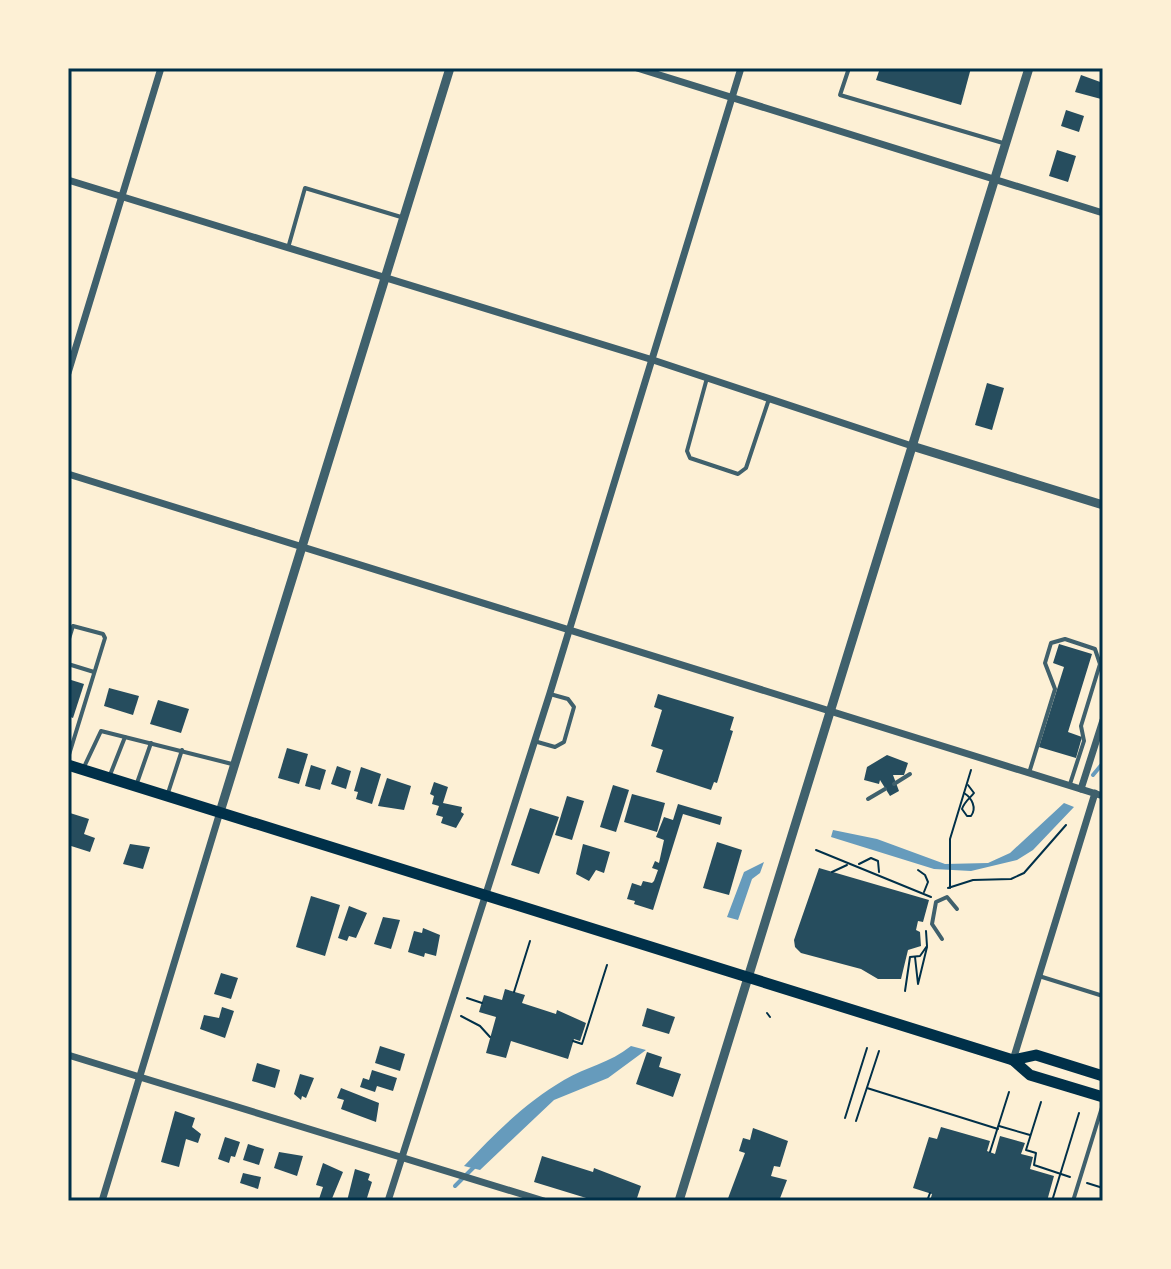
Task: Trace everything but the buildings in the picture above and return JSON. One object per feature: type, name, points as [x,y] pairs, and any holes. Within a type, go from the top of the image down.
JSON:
[{"type":"main road","points":[[68,765],[749,975],[1013,1060],[1030,1075],[1103,1097]]},
{"type":"main road","points":[[1013,1060],[1036,1055],[1102,1071]]},
{"type":"street","points":[[68,373],[161,68]]},
{"type":"street","points":[[102,1201],[450,68]]},
{"type":"street","points":[[637,68],[1103,213]]},
{"type":"street","points":[[388,1201],[550,693],[741,68]]},
{"type":"street","points":[[679,1201],[1029,68]]},
{"type":"street","points":[[68,180],[653,360],[912,446],[1103,505]]},
{"type":"street","points":[[68,474],[1099,795],[1013,1060]]},
{"type":"street","points":[[1081,789],[1103,720]]},
{"type":"street","points":[[68,1055],[544,1201]]},
{"type":"lane","points":[[849,68],[840,95],[1005,144]]},
{"type":"lane","points":[[288,248],[305,188],[404,217]]},
{"type":"lane","points":[[707,378],[687,451],[690,458],[738,474],[746,468],[769,399]]},
{"type":"lane","points":[[68,642],[73,626],[77,625],[103,634],[68,758]]},
{"type":"lane","points":[[1029,773],[1055,689],[1045,663],[1051,643],[1065,639],[1095,649],[1100,664],[1081,726],[1084,741],[1069,785]]},
{"type":"lane","points":[[68,664],[94,672]]},
{"type":"lane","points":[[534,741],[555,747],[564,742],[574,707],[568,699],[550,693]]},
{"type":"lane","points":[[83,769],[101,731],[234,764]]},
{"type":"lane","points":[[110,778],[125,737]]},
{"type":"lane","points":[[136,786],[151,743]]},
{"type":"lane","points":[[167,795],[182,750]]},
{"type":"lane","points":[[894,784],[910,774]]},
{"type":"lane","points":[[868,799],[885,789]]},
{"type":"lane","points":[[942,939],[932,924],[936,902],[947,897],[957,909]]},
{"type":"lane","points":[[1039,976],[1103,996]]},
{"type":"lane","points":[[1073,1201],[1103,1104]]},
{"type":"path","points":[[950,888],[950,839],[971,770]]},
{"type":"path","points":[[964,793],[970,798],[973,789],[967,784]]},
{"type":"path","points":[[944,889],[973,880],[1011,879],[1024,873],[1066,825]]},
{"type":"path","points":[[816,850],[848,865]]},
{"type":"path","points":[[832,872],[871,858],[878,861],[878,873]]},
{"type":"path","points":[[857,865],[862,871],[878,873],[932,897]]},
{"type":"path","points":[[918,870],[928,882],[923,893]]},
{"type":"path","points":[[930,904],[937,892]]},
{"type":"path","points":[[915,957],[918,984],[929,951],[924,925]]},
{"type":"path","points":[[514,992],[530,941]]},
{"type":"path","points":[[905,991],[910,957],[915,957],[927,946]]},
{"type":"path","points":[[573,1041],[582,1044],[607,965]]},
{"type":"path","points":[[467,998],[482,1003]]},
{"type":"path","points":[[767,1013],[770,1017]]},
{"type":"path","points":[[461,1016],[480,1026],[490,1037]]},
{"type":"path","points":[[845,1118],[867,1048]]},
{"type":"path","points":[[856,1121],[879,1051]]},
{"type":"path","points":[[857,1078],[869,1081]]},
{"type":"path","points":[[867,1088],[1031,1136]]},
{"type":"path","points":[[854,1091],[865,1094]]},
{"type":"path","points":[[990,1152],[1009,1092]]},
{"type":"path","points":[[1041,1102],[1026,1150],[1036,1153],[1034,1165],[1071,1177]]},
{"type":"path","points":[[1052,1201],[1079,1113]]},
{"type":"path","points":[[1085,1183],[1103,1188]]},
{"type":"path","points":[[927,1201],[930,1193]]},
{"type":"water","points":[[1064,803],[1074,807],[1033,850],[1017,860],[971,871],[934,869],[831,837],[833,830],[877,839],[945,864],[988,863],[1010,853]]},
{"type":"water","points":[[764,862],[760,873],[752,879],[738,920],[727,917],[744,872]]},
{"type":"water","points":[[631,1046],[646,1050],[608,1078],[554,1100],[480,1170],[464,1166],[536,1098]]},
{"type":"waterway","points":[[1093,775],[1103,763]]},
{"type":"waterway","points":[[455,1186],[474,1167]]}]
